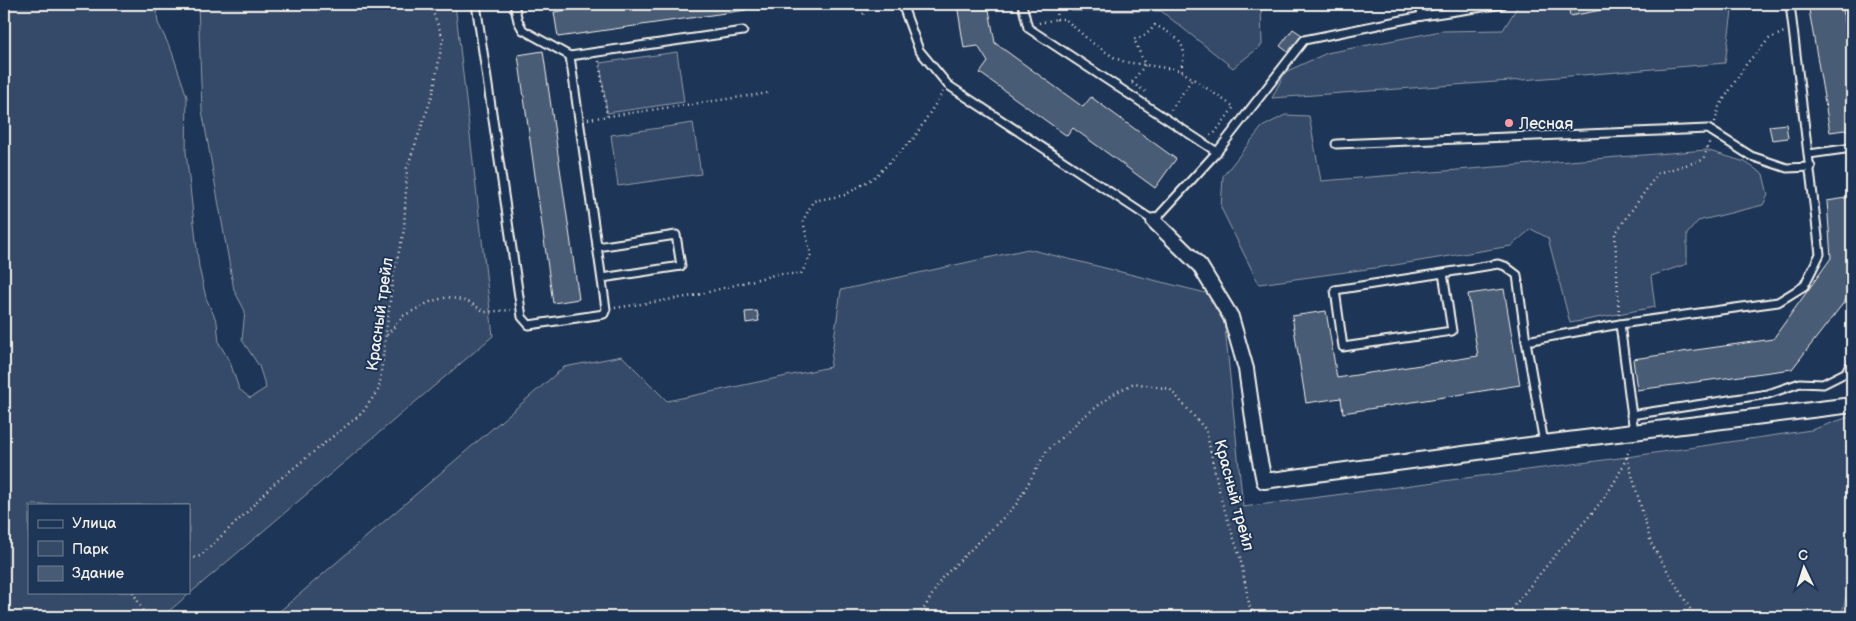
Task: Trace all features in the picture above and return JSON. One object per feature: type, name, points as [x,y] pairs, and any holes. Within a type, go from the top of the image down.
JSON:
[{"type":"street","points":[[1154,221],[1200,266],[1231,317],[1246,369],[1264,481],[1544,443],[1852,405]]},
{"type":"lane","points":[[476,4],[520,309],[524,321],[529,325],[604,314],[606,309],[570,56]]},
{"type":"lane","points":[[514,4],[518,21],[523,30],[570,56],[743,31]]},
{"type":"lane","points":[[902,4],[919,50],[948,85],[1154,221],[1217,152],[1304,40],[1422,16],[1503,4]]},
{"type":"lane","points":[[1022,4],[1028,28],[1217,152]]},
{"type":"lane","points":[[1420,4],[1422,16]]},
{"type":"lane","points":[[1526,341],[1620,324],[1778,302],[1804,286],[1820,254],[1790,4]]},
{"type":"lane","points":[[1336,144],[1708,129],[1751,156],[1787,168],[1810,167]]},
{"type":"lane","points":[[1809,154],[1852,148]]},
{"type":"lane","points":[[597,247],[676,235],[680,259],[681,266],[602,278]]},
{"type":"lane","points":[[1443,273],[1452,331],[1343,347],[1334,290],[1498,264],[1512,269],[1517,275],[1526,341],[1544,443]]},
{"type":"lane","points":[[1620,324],[1634,432]]},
{"type":"lane","points":[[1632,415],[1768,394],[1800,383],[1822,384],[1845,373],[1852,363]]},
{"type":"path","name":"Красный трейл","points":[[190,559],[200,556],[246,513],[270,487],[362,413],[379,390],[393,277],[404,230],[407,168],[433,93],[443,38],[432,10],[416,4]]},
{"type":"path","points":[[863,14],[873,4]]},
{"type":"path","points":[[1055,4],[1057,19]]},
{"type":"path","points":[[1041,28],[1038,24],[1065,19],[1091,42],[1115,58],[1125,62],[1180,70],[1234,107],[1214,134],[1207,136]]},
{"type":"path","points":[[1145,65],[1134,39],[1149,33],[1155,25],[1181,43],[1185,55],[1180,70]]},
{"type":"path","points":[[1620,324],[1615,234],[1658,173],[1703,160],[1713,132],[1718,107],[1747,63],[1769,39],[1793,28]]},
{"type":"path","points":[[598,52],[607,116]]},
{"type":"path","points":[[1145,65],[1132,82],[1149,94]]},
{"type":"path","points":[[1164,104],[1171,110],[1192,79]]},
{"type":"path","points":[[606,309],[693,296],[777,274],[801,274],[810,255],[803,221],[813,202],[845,195],[876,176],[914,138],[948,85]]},
{"type":"path","points":[[579,120],[768,93]]},
{"type":"path","points":[[386,336],[403,316],[432,301],[448,298],[469,302],[485,312],[520,309]]},
{"type":"path","name":"Красный трейл","points":[[919,617],[942,578],[1016,505],[1046,452],[1082,418],[1115,393],[1134,383],[1170,389],[1206,430],[1221,499],[1240,557],[1250,608],[1257,617]]},
{"type":"path","points":[[1505,617],[1558,551],[1603,500],[1627,457],[1651,543],[1695,617]]},
{"type":"path","points":[[134,594],[146,617]]},
{"type":"green space","points":[[4,4],[158,4],[156,6],[158,23],[172,52],[187,97],[186,152],[199,267],[206,298],[217,322],[219,343],[230,362],[239,389],[250,398],[266,388],[259,366],[242,340],[245,311],[234,290],[202,110],[198,4],[455,4],[493,336],[190,593],[190,504],[28,504],[28,594],[189,594],[162,617],[4,617]]},
{"type":"green space","points":[[1069,4],[1261,4],[1262,45],[1233,68],[1161,11],[1071,11]]},
{"type":"green space","points":[[1519,4],[1733,4],[1725,63],[1272,98],[1285,72],[1327,53],[1441,31],[1503,30]]},
{"type":"green space","points":[[677,52],[684,102],[607,113],[600,63]]},
{"type":"green space","points":[[1285,115],[1309,116],[1321,181],[1706,150],[1745,162],[1763,174],[1768,195],[1763,205],[1698,221],[1687,234],[1687,264],[1651,276],[1655,307],[1570,323],[1548,238],[1531,229],[1511,246],[1389,266],[1259,284],[1221,208],[1223,176],[1262,127]]},
{"type":"green space","points":[[693,123],[701,174],[618,186],[611,135]]},
{"type":"green space","points":[[1028,249],[1222,297],[1243,507],[1627,457],[1811,430],[1852,416],[1852,574],[1841,617],[273,617],[564,367],[622,356],[667,401],[830,367],[841,290]]},
{"type":"building","points":[[610,4],[745,4],[746,10],[558,37],[554,12]]},
{"type":"building","points":[[957,4],[988,4],[995,43],[1083,107],[1091,97],[1176,159],[1155,188],[1073,128],[1067,136],[980,73],[988,62],[978,46],[964,48]]},
{"type":"building","points":[[1568,4],[1606,4],[1607,9],[1570,16]]},
{"type":"building","points":[[1808,4],[1842,4],[1852,62],[1852,129],[1830,132]]},
{"type":"building","points":[[1293,29],[1302,35],[1288,52],[1280,46]]},
{"type":"building","points":[[543,51],[579,299],[553,303],[518,55]]},
{"type":"building","points":[[1786,124],[1788,138],[1772,140],[1769,126]]},
{"type":"building","points":[[1852,197],[1852,292],[1792,369],[1637,390],[1633,359],[1773,339],[1831,258],[1827,201]]},
{"type":"building","points":[[1504,289],[1520,385],[1343,413],[1341,398],[1306,403],[1292,316],[1326,311],[1337,378],[1478,356],[1468,294]]},
{"type":"building","points":[[757,311],[759,321],[746,323],[745,312]]},
{"type":"place","name":"Лесная","points":[[1509,123]]}]
